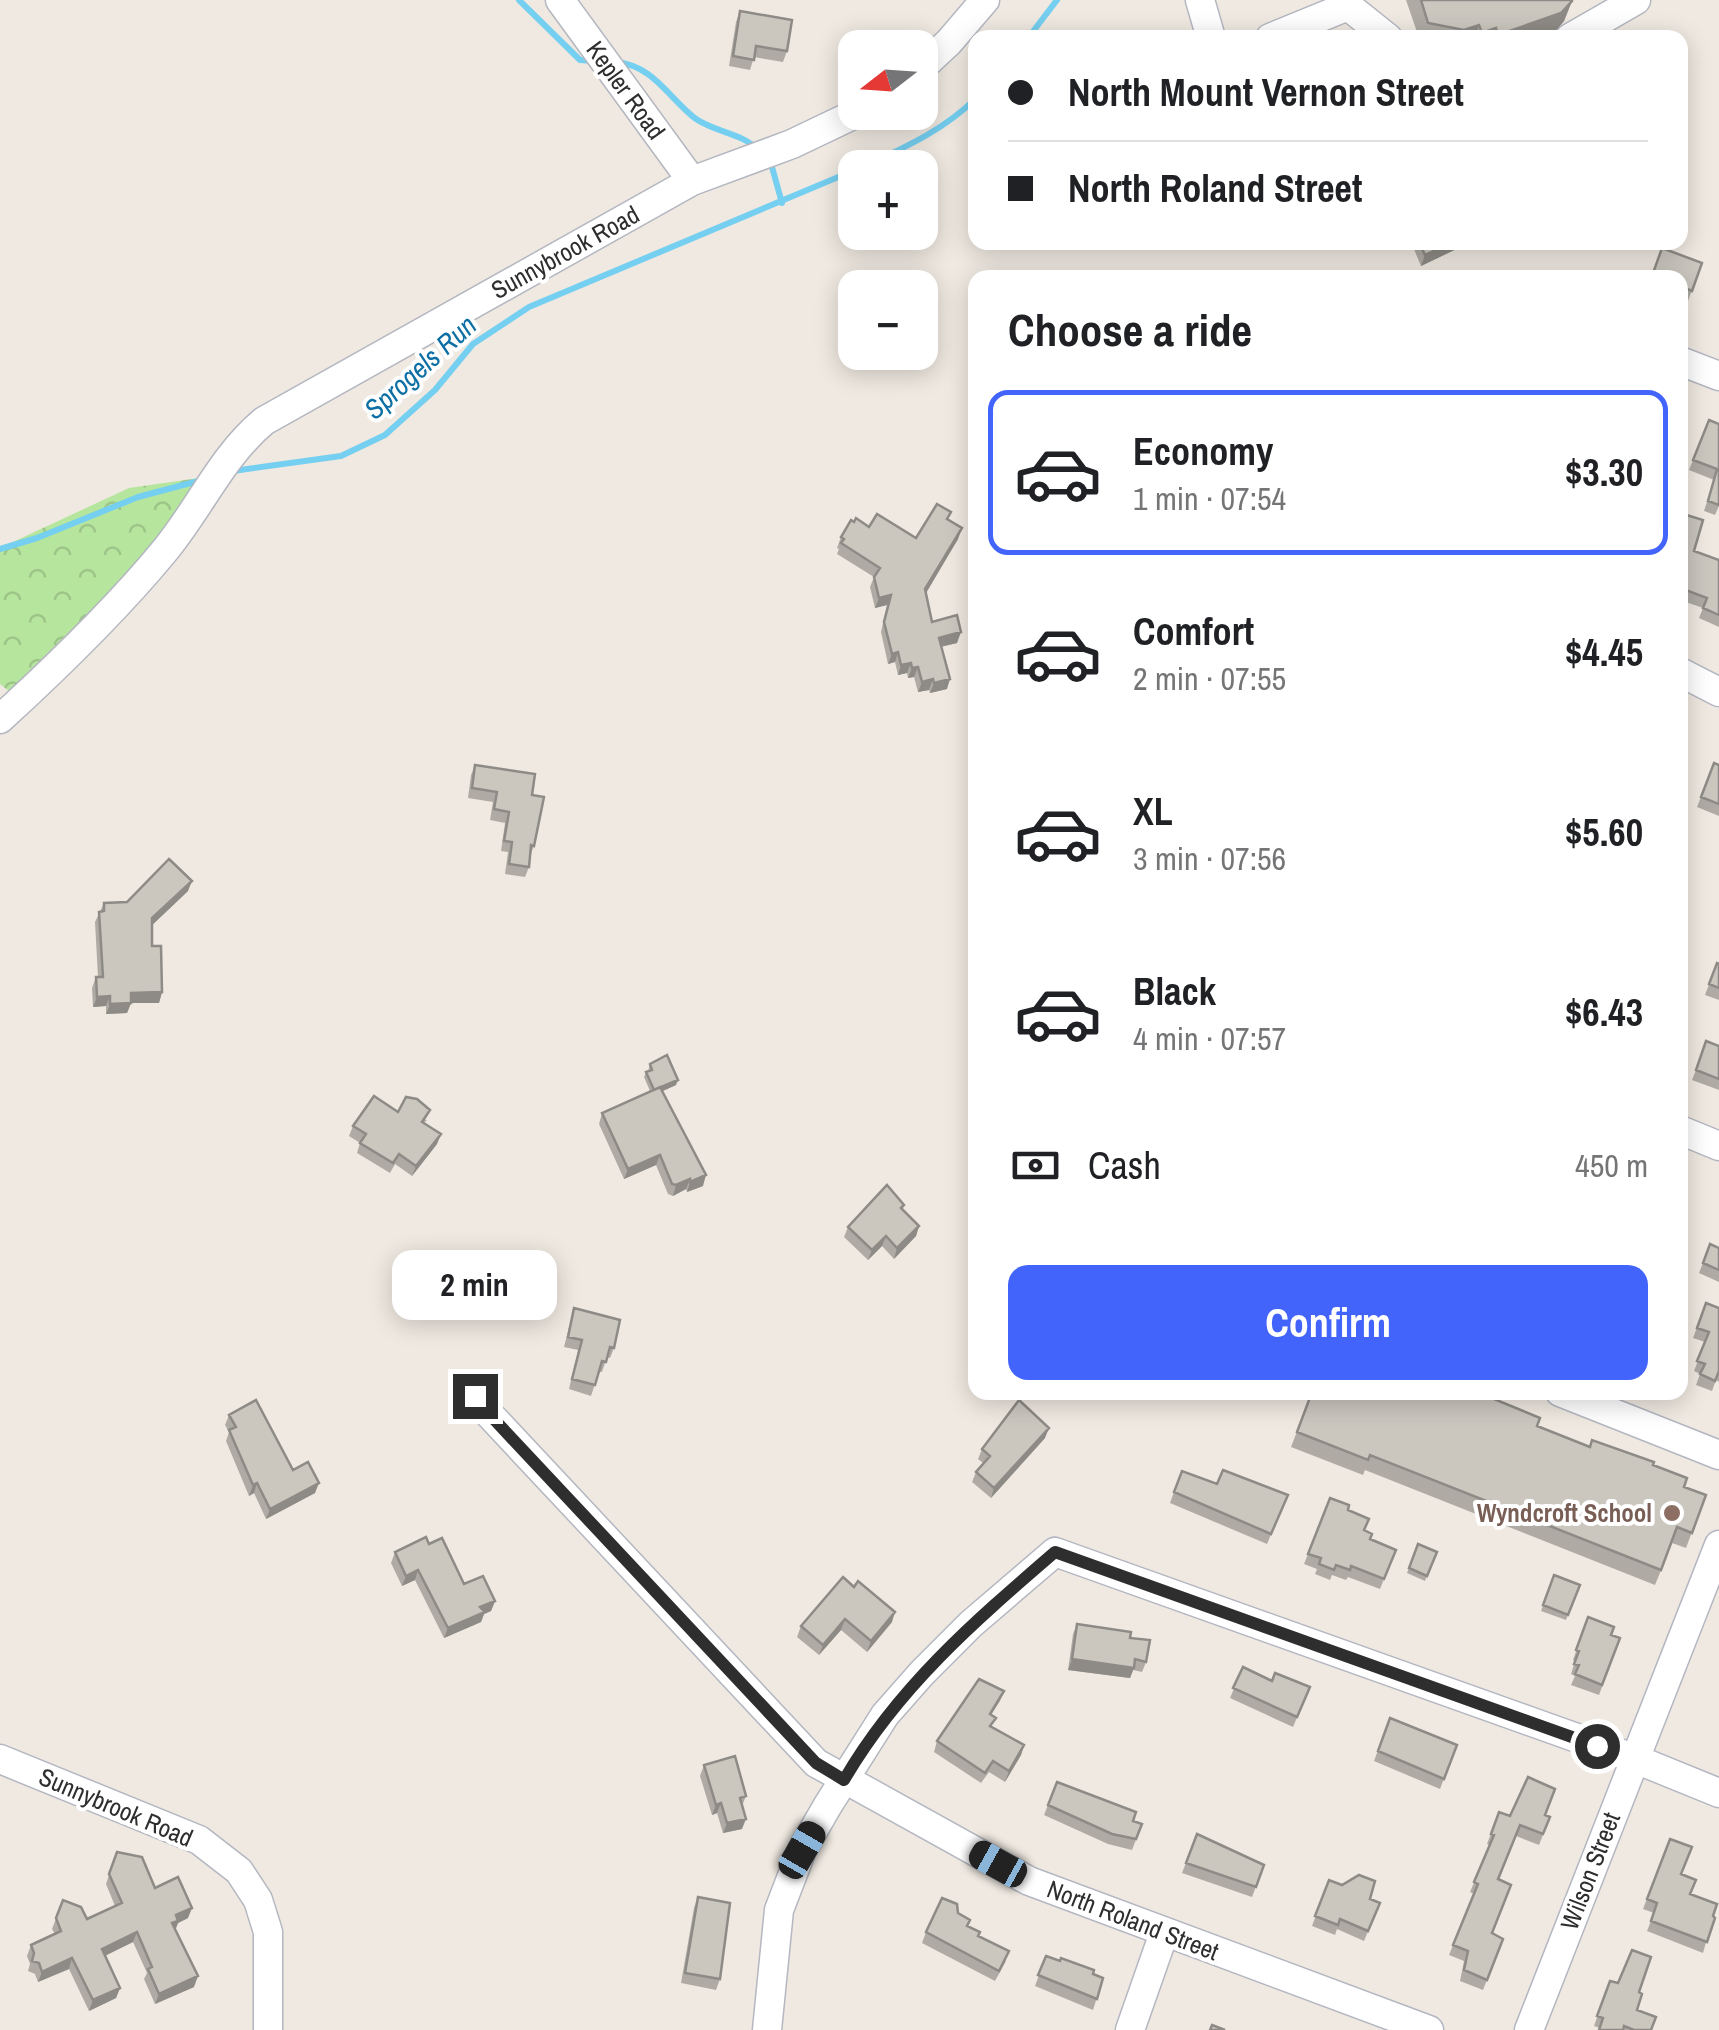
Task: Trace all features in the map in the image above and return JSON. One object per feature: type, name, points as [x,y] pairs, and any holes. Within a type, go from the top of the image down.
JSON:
[{"type":"street","name":"Kepler Road","points":[[560,0],[692,181]]},
{"type":"street","points":[[938,52],[984,0]]},
{"type":"street","points":[[1200,0],[1209,30]]},
{"type":"street","points":[[1584,30],[1636,0]]},
{"type":"street","points":[[1290,30],[1348,6],[1378,30]]},
{"type":"street","name":"Sunnybrook Road","points":[[0,720],[168,548],[230,454],[264,421],[692,181],[838,121]]},
{"type":"street","points":[[1688,364],[1719,376]]},
{"type":"street","points":[[1688,676],[1719,692]]},
{"type":"street","points":[[1688,1133],[1719,1146]]},
{"type":"street","name":"North Roland Street","points":[[475,1396],[816,1763],[1029,1881],[1429,2030]]},
{"type":"street","points":[[1580,1400],[1719,1455]]},
{"type":"street","name":"Wilson Street","points":[[1529,2030],[1719,1545]]},
{"type":"street","points":[[767,2030],[779,1910],[802,1850],[844,1780],[884,1716],[943,1650],[1055,1552],[1633,1758],[1719,1794]]},
{"type":"street","name":"Sunnybrook Road","points":[[0,1758],[199,1840],[239,1871],[258,1900],[268,1932],[268,2030]]},
{"type":"street","points":[[1130,2030],[1164,1933]]},
{"type":"green space","points":[[206,477],[142,561],[9,691],[0,684],[0,548],[129,488]]},
{"type":"building","points":[[1421,0],[1572,0],[1561,13],[1512,30],[1481,30],[1479,25],[1464,30],[1428,23]]},
{"type":"building","points":[[740,11],[792,20],[787,51],[756,46],[754,60],[733,56]]},
{"type":"building","points":[[1661,250],[1702,263],[1692,291],[1688,289],[1688,270],[1654,270]]},
{"type":"building","points":[[1709,420],[1719,424],[1719,505],[1708,501],[1717,469],[1693,460]]},
{"type":"building","points":[[937,504],[951,512],[947,519],[962,528],[925,589],[932,622],[957,615],[961,632],[939,638],[950,679],[934,683],[933,679],[922,682],[918,667],[912,668],[911,663],[901,665],[898,652],[892,654],[884,622],[891,595],[879,598],[874,577],[880,568],[841,543],[841,537],[851,520],[856,518],[869,527],[877,514],[916,538]]},
{"type":"building","points":[[1688,515],[1703,520],[1694,551],[1719,560],[1719,615],[1703,608],[1707,598],[1688,591]]},
{"type":"building","points":[[1714,763],[1719,765],[1719,804],[1701,797]]},
{"type":"building","points":[[475,765],[535,774],[532,795],[544,797],[529,867],[509,864],[512,842],[504,841],[509,812],[494,809],[497,792],[472,788]]},
{"type":"building","points":[[169,859],[192,881],[152,918],[152,946],[161,946],[162,992],[131,993],[131,1003],[110,1004],[110,996],[97,997],[96,977],[103,977],[99,912],[104,911],[104,903],[127,902]]},
{"type":"building","points":[[1719,964],[1719,988],[1709,984]]},
{"type":"building","points":[[1706,1041],[1719,1046],[1719,1079],[1696,1070]]},
{"type":"building","points":[[667,1055],[678,1080],[654,1090],[646,1072],[652,1070],[650,1064]]},
{"type":"building","points":[[660,1087],[706,1175],[690,1182],[672,1184],[660,1155],[628,1169],[602,1113]]},
{"type":"building","points":[[374,1096],[398,1112],[406,1097],[417,1099],[430,1110],[422,1122],[441,1134],[416,1166],[399,1154],[393,1163],[360,1143],[366,1134],[353,1126]]},
{"type":"building","points":[[887,1185],[904,1205],[901,1208],[919,1226],[897,1248],[886,1236],[872,1250],[848,1227]]},
{"type":"building","points":[[1710,1244],[1719,1248],[1719,1270],[1703,1263]]},
{"type":"building","points":[[1706,1303],[1719,1308],[1719,1371],[1715,1381],[1700,1374],[1705,1364],[1697,1361],[1709,1332],[1697,1328]]},
{"type":"building","points":[[574,1308],[620,1320],[614,1348],[610,1347],[606,1362],[602,1361],[595,1385],[572,1379],[582,1340],[568,1337]]},
{"type":"building","points":[[256,1400],[293,1470],[308,1462],[319,1483],[270,1509],[257,1483],[253,1485],[229,1430],[236,1427],[229,1415]]},
{"type":"building","points":[[1019,1400],[1049,1428],[994,1488],[976,1472],[990,1456],[982,1449]]},
{"type":"building","name":"Wyndcroft School","points":[[1309,1400],[1496,1400],[1540,1418],[1537,1426],[1590,1447],[1592,1440],[1654,1462],[1653,1465],[1687,1478],[1684,1487],[1706,1495],[1692,1533],[1677,1527],[1661,1570],[1370,1455],[1368,1460],[1297,1432]]},
{"type":"building","points":[[1223,1470],[1288,1495],[1271,1534],[1174,1492],[1182,1471],[1217,1484]]},
{"type":"building","points":[[1330,1498],[1369,1519],[1364,1530],[1372,1534],[1370,1539],[1396,1550],[1384,1579],[1351,1566],[1350,1570],[1336,1565],[1334,1570],[1319,1564],[1321,1558],[1308,1554]]},
{"type":"building","points":[[426,1537],[429,1544],[442,1538],[464,1584],[483,1576],[495,1601],[480,1607],[485,1612],[448,1628],[418,1570],[406,1576],[395,1552]]},
{"type":"building","points":[[1418,1544],[1437,1552],[1427,1576],[1409,1568]]},
{"type":"building","points":[[1554,1575],[1580,1585],[1568,1615],[1543,1605]]},
{"type":"building","points":[[843,1577],[854,1587],[858,1581],[895,1612],[871,1641],[845,1619],[823,1645],[801,1626]]},
{"type":"building","points":[[1588,1617],[1614,1627],[1611,1635],[1620,1638],[1602,1685],[1575,1674],[1579,1665],[1574,1664],[1579,1651],[1576,1650]]},
{"type":"building","points":[[1077,1624],[1131,1632],[1130,1638],[1150,1640],[1146,1662],[1135,1659],[1134,1668],[1072,1659]]},
{"type":"building","points":[[1243,1667],[1272,1681],[1275,1673],[1310,1687],[1297,1717],[1233,1688]]},
{"type":"building","points":[[979,1679],[1004,1691],[990,1714],[996,1718],[990,1726],[1024,1745],[1009,1771],[993,1761],[985,1773],[937,1741]]},
{"type":"building","points":[[1390,1718],[1457,1745],[1444,1779],[1378,1751]]},
{"type":"building","points":[[735,1756],[746,1796],[740,1798],[746,1819],[727,1823],[721,1803],[716,1805],[704,1765]]},
{"type":"building","points":[[1528,1777],[1555,1789],[1545,1815],[1550,1817],[1543,1834],[1520,1825],[1498,1879],[1511,1885],[1492,1933],[1503,1939],[1487,1980],[1464,1970],[1468,1951],[1453,1945],[1478,1884],[1474,1882],[1494,1835],[1491,1834],[1499,1812],[1510,1816]]},
{"type":"building","points":[[1057,1782],[1136,1812],[1133,1821],[1142,1824],[1136,1839],[1112,1834],[1048,1805]]},
{"type":"building","points":[[1197,1834],[1264,1865],[1256,1887],[1186,1863]]},
{"type":"building","points":[[1670,1839],[1692,1847],[1681,1874],[1696,1880],[1690,1894],[1717,1904],[1707,1942],[1651,1921],[1657,1903],[1647,1899]]},
{"type":"building","points":[[117,1852],[142,1857],[155,1888],[178,1877],[192,1908],[176,1915],[178,1921],[172,1923],[198,1976],[159,1994],[137,1932],[102,1949],[120,1988],[93,2000],[72,1958],[42,1972],[39,1963],[32,1961],[31,1945],[61,1931],[56,1918],[63,1900],[81,1907],[87,1919],[122,1903],[109,1874]]},
{"type":"building","points":[[1359,1875],[1375,1881],[1370,1899],[1380,1903],[1368,1931],[1340,1919],[1338,1925],[1315,1916],[1329,1880],[1342,1885]]},
{"type":"building","points":[[698,1897],[730,1903],[720,1979],[685,1973]]},
{"type":"building","points":[[942,1898],[957,1904],[958,1913],[970,1920],[967,1926],[980,1932],[978,1936],[1009,1951],[999,1971],[926,1932]]},
{"type":"building","points":[[1632,1950],[1651,1957],[1637,2010],[1656,2017],[1651,2030],[1624,2026],[1623,2030],[1599,2030],[1603,2018],[1597,2016],[1610,1981],[1618,1983]]},
{"type":"building","points":[[1046,1956],[1094,1970],[1093,1974],[1103,1978],[1097,1999],[1038,1975]]},
{"type":"waterway","points":[[519,0],[580,60],[593,61]]},
{"type":"waterway","name":"Sprogels Run","points":[[1034,30],[1057,0]]},
{"type":"waterway","points":[[615,62],[640,69],[696,119],[745,140],[758,150]]},
{"type":"waterway","name":"Sprogels Run","points":[[898,150],[935,130],[968,105]]},
{"type":"waterway","points":[[766,160],[772,167],[782,203]]},
{"type":"waterway","name":"Sprogels Run","points":[[233,471],[341,456],[385,435],[435,390],[473,344],[529,307],[838,177]]},
{"type":"waterway","name":"Sprogels Run","points":[[0,549],[138,497],[202,480]]},
{"type":"place","name":"Wyndcroft School","points":[[1672,1513]]},
{"type":"route","points":[[475,1396],[816,1763],[844,1780],[884,1716],[943,1650],[1055,1552],[1597,1746]]}]
